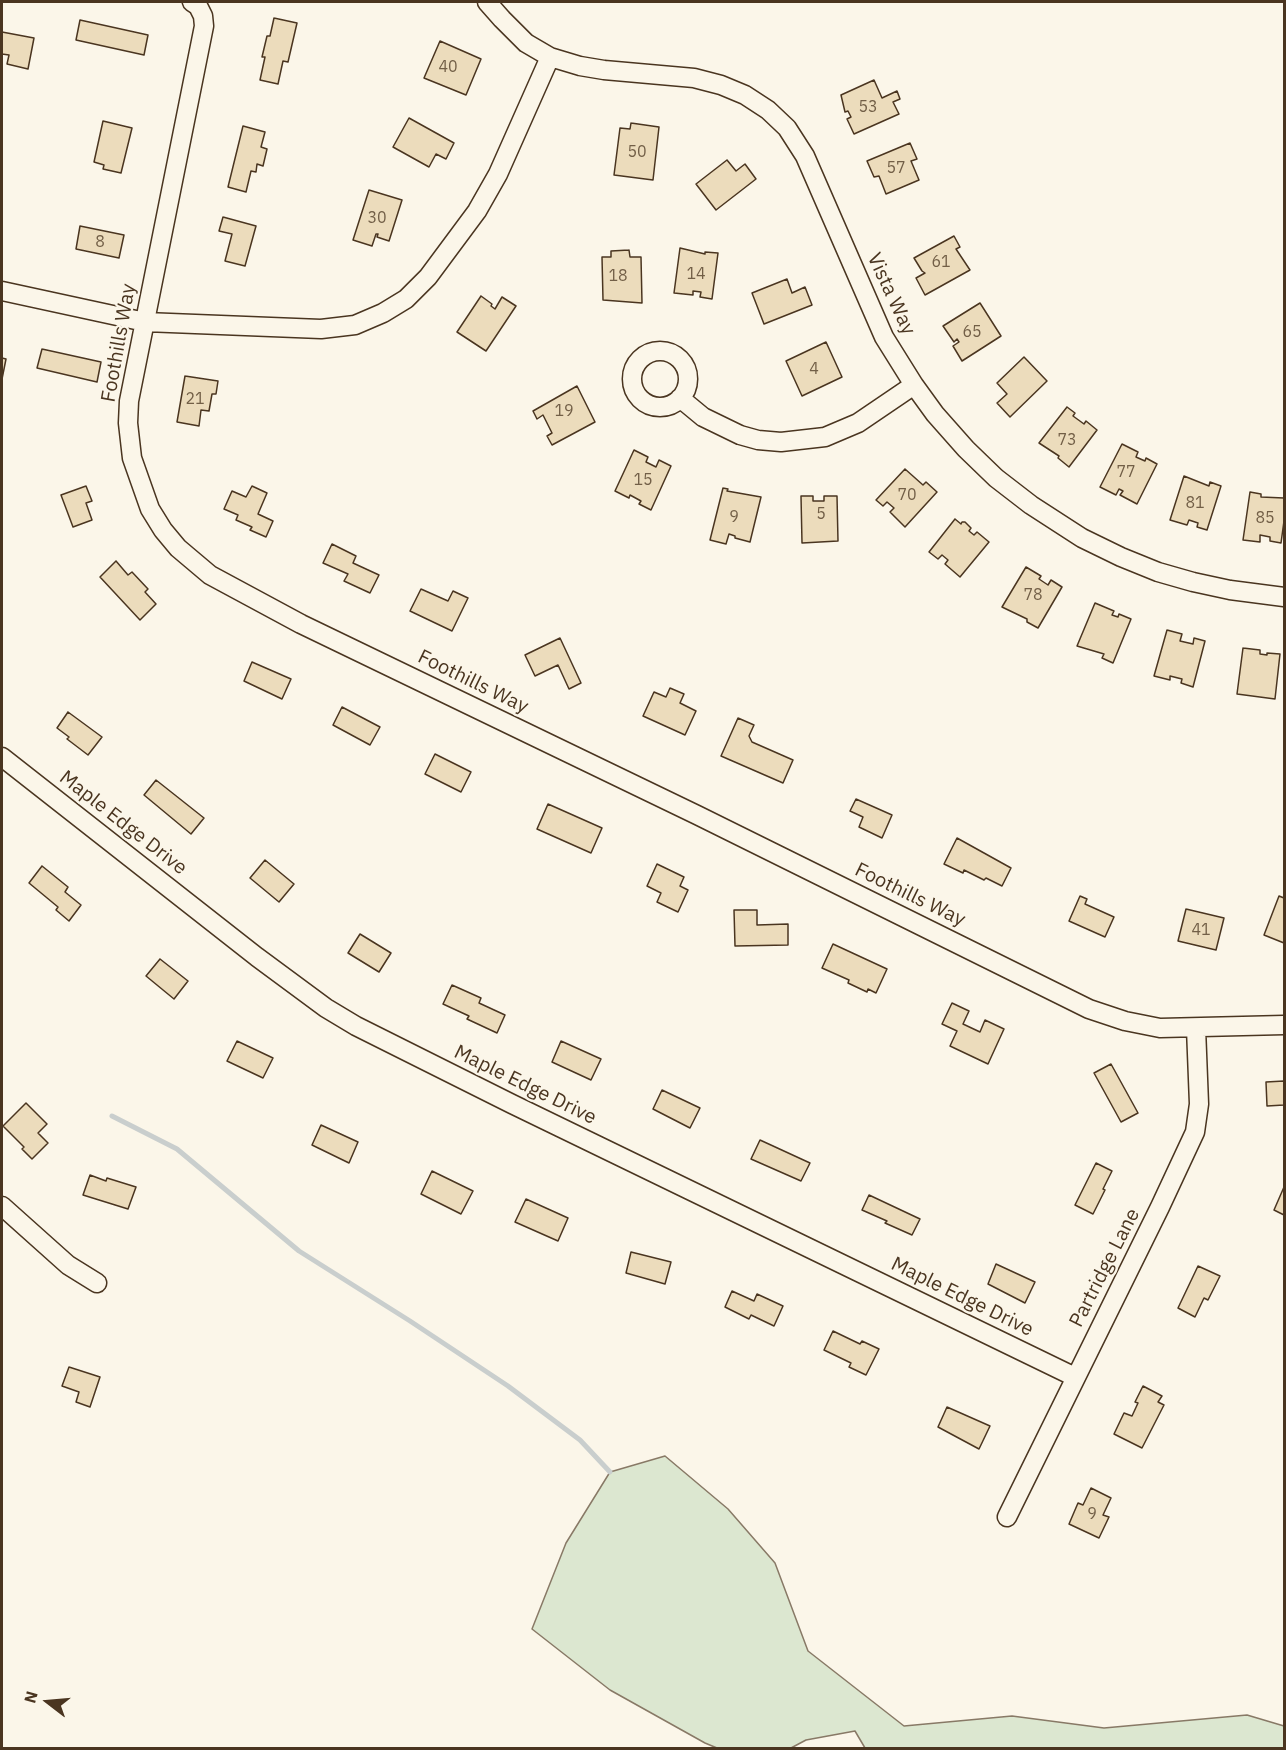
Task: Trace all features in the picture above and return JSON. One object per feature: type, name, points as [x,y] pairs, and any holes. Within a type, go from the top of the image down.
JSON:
[{"type":"street","name":"Foothills Way","points":[[192,2],[198,6],[204,26],[129,401],[128,423],[132,458],[150,509],[178,548],[210,575],[301,624],[1089,1008],[1125,1021],[1160,1028],[1284,1025]]},
{"type":"street","name":"Vista Way","points":[[487,2],[526,43],[550,57],[603,70],[694,78],[721,85],[745,95],[768,110],[787,128],[805,156],[884,337],[914,386],[966,449],[996,478],[1031,505],[1082,538],[1149,568],[1193,582],[1230,590],[1284,597]]},
{"type":"street","points":[[2,291],[145,322],[321,329],[355,325],[383,314],[406,299],[428,277],[477,211],[498,174],[550,57]]},
{"type":"street","points":[[680,399],[703,417],[740,435],[758,440],[802,441],[825,437],[858,423],[914,386]]},
{"type":"street","name":"Maple Edge Drive","points":[[2,757],[257,957],[326,1008],[356,1026],[1075,1377]]},
{"type":"street","name":"Partridge Lane","points":[[1007,1517],[1160,1208],[1195,1132],[1199,1104],[1196,1028]]},
{"type":"street","points":[[2,1206],[68,1265],[97,1283]]},
{"type":"green space","points":[[665,1456],[728,1509],[775,1563],[808,1651],[904,1726],[1012,1716],[1104,1728],[1247,1715],[1284,1726],[1284,1748],[865,1748],[855,1731],[806,1740],[791,1748],[717,1748],[705,1743],[610,1690],[532,1629],[566,1543],[610,1472]]},
{"type":"building","points":[[274,18],[297,23],[288,62],[283,61],[278,84],[260,80],[265,57],[262,57]]},
{"type":"building","points":[[80,20],[148,35],[144,55],[76,40]]},
{"type":"building","points":[[2,32],[34,38],[28,69],[7,64],[9,55],[2,54]]},
{"type":"building","points":[[440,41],[481,59],[466,95],[424,78]]},
{"type":"building","points":[[874,80],[882,98],[897,91],[900,99],[893,102],[899,114],[854,134],[847,119],[851,117],[848,111],[845,112],[841,95]]},
{"type":"building","points":[[409,118],[454,143],[446,159],[436,154],[429,167],[393,147]]},
{"type":"building","points":[[103,121],[132,128],[121,173],[103,169],[104,165],[94,162]]},
{"type":"building","points":[[631,123],[659,127],[653,180],[614,175],[620,128],[630,129]]},
{"type":"building","points":[[243,126],[265,132],[261,147],[267,149],[263,166],[257,164],[256,172],[251,171],[246,192],[228,187]]},
{"type":"building","points":[[910,143],[917,159],[911,161],[919,180],[886,194],[879,176],[874,177],[867,161]]},
{"type":"building","points":[[727,160],[736,171],[745,164],[756,179],[716,210],[696,184]]},
{"type":"building","points":[[369,190],[402,200],[389,241],[377,237],[378,234],[376,234],[372,246],[353,240]]},
{"type":"building","points":[[223,217],[256,226],[245,266],[225,261],[232,234],[219,231]]},
{"type":"building","points":[[80,226],[124,235],[119,258],[76,249]]},
{"type":"building","points":[[954,236],[960,247],[956,249],[970,270],[925,295],[916,278],[925,273],[914,258]]},
{"type":"building","points":[[680,248],[705,254],[705,252],[718,253],[712,299],[700,297],[701,292],[693,291],[693,295],[674,293]]},
{"type":"building","points":[[629,250],[630,257],[641,257],[642,303],[603,300],[602,257],[611,257],[611,251]]},
{"type":"building","points":[[787,279],[792,293],[805,287],[812,305],[764,324],[752,293]]},
{"type":"building","points":[[481,296],[495,309],[502,297],[516,306],[486,351],[457,332]]},
{"type":"building","points":[[980,303],[1001,336],[962,361],[953,346],[959,342],[957,339],[954,342],[943,326]]},
{"type":"building","points":[[826,342],[842,377],[802,396],[786,361]]},
{"type":"building","points":[[42,349],[101,362],[97,382],[37,368]]},
{"type":"building","points":[[1024,357],[1047,381],[1010,417],[997,403],[1007,394],[997,383]]},
{"type":"building","points":[[2,358],[6,359],[2,379]]},
{"type":"building","points":[[185,376],[218,381],[216,394],[212,394],[209,411],[201,410],[199,426],[177,422]]},
{"type":"building","points":[[577,386],[595,422],[552,445],[547,436],[552,433],[543,415],[537,419],[533,411]]},
{"type":"building","points":[[1067,407],[1075,413],[1073,416],[1084,424],[1086,421],[1097,430],[1069,467],[1058,458],[1059,456],[1039,443]]},
{"type":"building","points":[[1122,444],[1138,452],[1136,457],[1145,461],[1146,458],[1157,464],[1137,504],[1120,495],[1123,491],[1119,489],[1116,495],[1100,487]]},
{"type":"building","points":[[634,450],[648,457],[646,462],[656,467],[659,460],[671,466],[651,510],[639,504],[641,501],[630,495],[629,498],[615,491]]},
{"type":"building","points":[[905,469],[923,485],[926,482],[937,492],[905,527],[890,512],[894,508],[887,502],[883,506],[876,500]]},
{"type":"building","points":[[1184,476],[1209,486],[1210,482],[1221,486],[1207,530],[1197,527],[1198,523],[1189,520],[1187,525],[1170,520]]},
{"type":"building","points":[[86,486],[92,501],[86,503],[92,520],[73,527],[61,495]]},
{"type":"building","points":[[252,486],[267,493],[258,514],[273,521],[266,537],[250,530],[252,527],[236,520],[238,515],[224,509],[232,491],[246,497]]},
{"type":"building","points":[[723,488],[728,489],[727,491],[761,497],[750,542],[729,534],[726,544],[710,540]]},
{"type":"building","points":[[1250,492],[1261,494],[1261,497],[1284,498],[1281,543],[1270,541],[1270,537],[1260,535],[1260,542],[1243,540]]},
{"type":"building","points":[[801,496],[813,496],[813,501],[824,501],[824,496],[837,496],[838,541],[802,543]]},
{"type":"building","points":[[955,519],[961,524],[965,522],[971,528],[969,531],[974,535],[977,532],[989,542],[960,577],[945,564],[948,560],[942,555],[938,559],[929,552]]},
{"type":"building","points":[[332,544],[356,556],[353,563],[379,575],[370,593],[344,581],[348,574],[323,563]]},
{"type":"building","points":[[116,561],[128,575],[132,572],[148,589],[145,592],[156,604],[140,620],[100,577]]},
{"type":"building","points":[[1026,567],[1041,576],[1039,579],[1048,585],[1051,580],[1062,587],[1038,628],[1027,622],[1027,619],[1002,607]]},
{"type":"building","points":[[421,589],[448,601],[453,591],[468,598],[452,631],[410,611]]},
{"type":"building","points":[[1095,603],[1114,611],[1112,615],[1118,617],[1119,614],[1131,619],[1113,663],[1102,658],[1104,654],[1077,646]]},
{"type":"building","points":[[1167,630],[1182,634],[1180,641],[1193,644],[1194,638],[1205,641],[1193,687],[1181,683],[1182,679],[1170,676],[1170,680],[1154,676]]},
{"type":"building","points":[[560,638],[581,683],[569,689],[558,665],[535,676],[525,655]]},
{"type":"building","points":[[1243,648],[1260,650],[1260,654],[1280,654],[1275,699],[1237,694]]},
{"type":"building","points":[[252,662],[291,679],[282,699],[244,681]]},
{"type":"building","points":[[670,688],[684,694],[680,703],[696,711],[685,735],[643,716],[654,692],[666,697]]},
{"type":"building","points":[[342,707],[380,727],[370,745],[333,725]]},
{"type":"building","points":[[68,712],[102,737],[88,755],[57,728]]},
{"type":"building","points":[[738,718],[754,725],[749,736],[752,742],[793,760],[783,783],[721,756]]},
{"type":"building","points":[[435,754],[471,772],[461,792],[425,774]]},
{"type":"building","points":[[156,780],[204,818],[191,834],[144,795]]},
{"type":"building","points":[[856,799],[892,815],[882,838],[859,827],[863,817],[850,811]]},
{"type":"building","points":[[548,804],[602,828],[591,853],[537,829]]},
{"type":"building","points":[[957,838],[1011,868],[1002,886],[986,878],[984,880],[964,870],[963,873],[944,864]]},
{"type":"building","points":[[265,860],[294,884],[279,902],[250,878]]},
{"type":"building","points":[[657,864],[684,877],[680,886],[688,890],[678,912],[657,902],[661,893],[647,886]]},
{"type":"building","points":[[42,866],[68,887],[65,892],[81,905],[69,921],[56,910],[58,907],[29,883]]},
{"type":"building","points":[[1080,896],[1087,899],[1085,904],[1114,917],[1105,937],[1069,921]]},
{"type":"building","points":[[1279,896],[1284,898],[1284,943],[1264,935]]},
{"type":"building","points":[[1186,909],[1224,918],[1216,950],[1178,941]]},
{"type":"building","points":[[734,910],[757,910],[757,925],[788,924],[788,945],[735,946]]},
{"type":"building","points":[[360,934],[391,953],[379,972],[348,953]]},
{"type":"building","points":[[833,944],[887,969],[876,993],[868,989],[867,992],[848,983],[849,980],[822,968]]},
{"type":"building","points":[[160,959],[188,981],[174,999],[146,976]]},
{"type":"building","points":[[452,985],[481,998],[479,1003],[505,1015],[497,1033],[467,1019],[469,1016],[443,1004]]},
{"type":"building","points":[[952,1003],[969,1011],[963,1024],[980,1032],[985,1020],[1004,1029],[988,1064],[950,1046],[957,1031],[942,1024]]},
{"type":"building","points":[[237,1041],[273,1058],[263,1078],[227,1061]]},
{"type":"building","points":[[561,1041],[601,1059],[591,1080],[552,1062]]},
{"type":"building","points":[[1111,1064],[1138,1113],[1121,1122],[1094,1073]]},
{"type":"building","points":[[1284,1081],[1284,1105],[1267,1106],[1266,1082]]},
{"type":"building","points":[[662,1090],[700,1108],[690,1128],[653,1109]]},
{"type":"building","points":[[26,1103],[47,1124],[38,1133],[48,1143],[32,1159],[22,1149],[24,1147],[3,1126]]},
{"type":"building","points":[[321,1125],[358,1142],[349,1163],[312,1145]]},
{"type":"building","points":[[760,1140],[810,1163],[801,1181],[751,1159]]},
{"type":"building","points":[[1096,1163],[1112,1171],[1093,1214],[1075,1205]]},
{"type":"building","points":[[432,1171],[473,1191],[461,1214],[421,1194]]},
{"type":"building","points":[[90,1175],[136,1187],[128,1209],[83,1195]]},
{"type":"building","points":[[1284,1187],[1284,1215],[1274,1210]]},
{"type":"building","points":[[869,1195],[920,1219],[912,1235],[862,1210]]},
{"type":"building","points":[[526,1199],[568,1218],[558,1241],[515,1222]]},
{"type":"building","points":[[631,1252],[671,1262],[665,1284],[626,1273]]},
{"type":"building","points":[[996,1264],[1035,1282],[1025,1303],[988,1284]]},
{"type":"building","points":[[1198,1266],[1220,1276],[1208,1300],[1204,1298],[1195,1317],[1178,1308]]},
{"type":"building","points":[[732,1291],[754,1301],[757,1294],[783,1306],[774,1326],[751,1315],[749,1319],[725,1307]]},
{"type":"building","points":[[833,1331],[860,1344],[862,1341],[879,1349],[866,1375],[849,1367],[851,1363],[824,1350]]},
{"type":"building","points":[[69,1367],[100,1377],[90,1407],[76,1402],[79,1392],[62,1386]]},
{"type":"building","points":[[1143,1386],[1162,1396],[1158,1402],[1164,1405],[1142,1448],[1114,1434],[1124,1413],[1132,1416],[1138,1403],[1135,1402]]},
{"type":"building","points":[[947,1407],[990,1426],[979,1449],[938,1427]]},
{"type":"building","points":[[1091,1488],[1111,1498],[1103,1515],[1109,1517],[1099,1538],[1069,1524],[1078,1503],[1083,1505]]},
{"type":"waterway","points":[[112,1116],[177,1149],[299,1251],[508,1386],[580,1440],[610,1472]]}]
